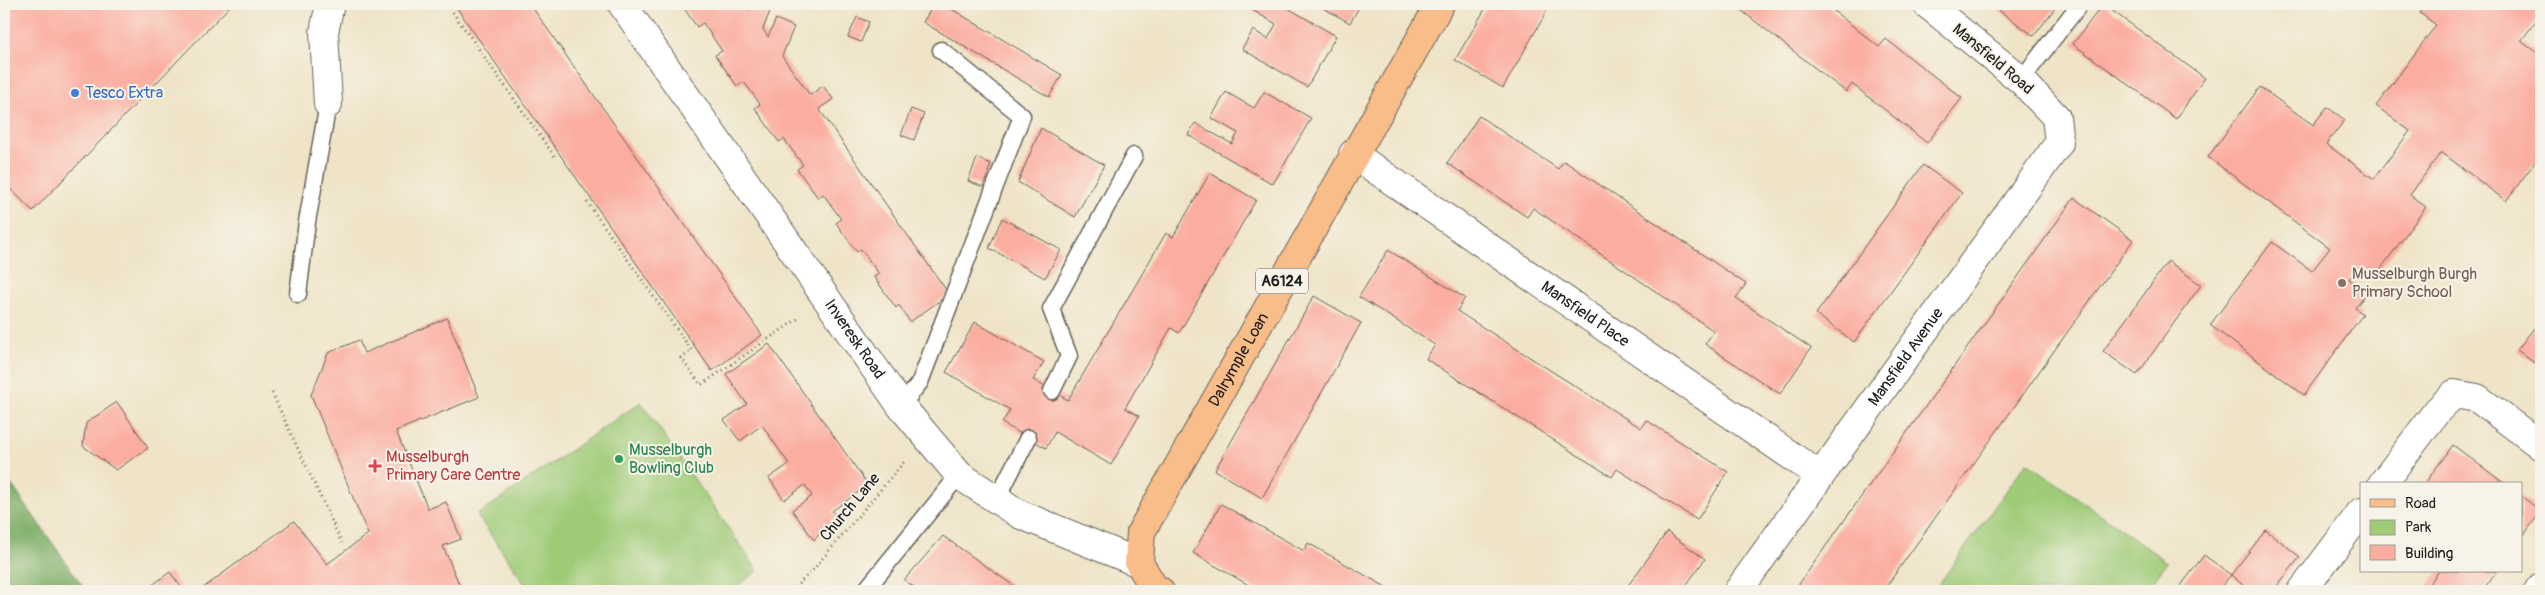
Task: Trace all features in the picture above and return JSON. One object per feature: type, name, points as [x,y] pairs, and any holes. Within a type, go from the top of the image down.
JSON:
[{"type":"main road","name":"Dalrymple Loan","points":[[1139,563],[1141,532],[1353,154],[1440,4]]},
{"type":"main road","points":[[1139,563],[1155,589],[1160,591]]},
{"type":"street","points":[[328,104],[324,32],[330,4]]},
{"type":"street","name":"Inveresk Road","points":[[622,4],[901,406],[960,475],[996,501],[1042,525],[1139,563]]},
{"type":"street","name":"Mansfield Road","points":[[1927,4],[2021,80],[2056,117]]},
{"type":"street","name":"Mansfield Avenue","points":[[1738,591],[1819,475],[2058,144],[2056,117]]},
{"type":"street","name":"Mansfield Place","points":[[1353,154],[1819,475]]},
{"type":"street","points":[[2384,482],[2437,411],[2454,394],[2477,398],[2541,446]]},
{"type":"street","points":[[2302,591],[2360,513]]},
{"type":"street","points":[[2538,591],[2541,587]]},
{"type":"lane","points":[[2021,80],[2080,4]]},
{"type":"lane","points":[[901,406],[920,382],[1022,116],[941,50]]},
{"type":"lane","points":[[298,294],[307,222],[328,104]]},
{"type":"lane","points":[[1052,391],[1069,356],[1051,309],[1134,156]]},
{"type":"lane","points":[[996,501],[1028,438]]},
{"type":"lane","points":[[865,591],[960,475]]},
{"type":"path","points":[[431,4],[435,10],[446,4],[555,157]]},
{"type":"path","points":[[587,202],[692,351],[681,358],[701,385],[826,299]]},
{"type":"path","points":[[272,393],[342,543]]},
{"type":"path","name":"Church Lane","points":[[792,591],[812,571],[926,437]]},
{"type":"green space","name":"Musselburgh Bowling Club","points":[[641,402],[758,571],[730,591],[530,591],[477,515]]},
{"type":"green space","points":[[2027,462],[2167,562],[2146,591],[1934,591]]},
{"type":"green space","points":[[4,474],[86,591],[4,591]]},
{"type":"building","name":"Tesco Extra","points":[[4,4],[232,4],[33,211],[4,183]]},
{"type":"building","points":[[454,4],[530,4],[762,335],[712,371]]},
{"type":"building","points":[[681,4],[745,4],[749,10],[752,4],[773,4],[763,29],[768,37],[776,19],[794,27],[782,56],[810,95],[823,86],[833,99],[819,109],[949,294],[910,322],[899,305],[896,308],[874,277],[879,274],[861,249],[857,252],[836,223],[841,219],[823,194],[818,198],[797,169],[803,165],[784,139],[779,142],[755,108],[760,104],[744,82],[737,86],[715,55],[722,51],[703,23],[697,27]]},
{"type":"building","points":[[934,4],[943,4],[1062,75],[1049,97],[923,22]]},
{"type":"building","points":[[1242,4],[1281,4],[1336,36],[1307,87],[1242,49],[1253,30],[1268,39],[1276,24]]},
{"type":"building","points":[[1316,4],[1361,4],[1350,23]]},
{"type":"building","points":[[1488,4],[1551,4],[1503,88],[1455,60]]},
{"type":"building","points":[[1733,4],[1825,4],[1879,47],[1886,39],[1962,98],[1927,143],[1852,84],[1846,92]]},
{"type":"building","points":[[1990,4],[2058,4],[2034,36]]},
{"type":"building","points":[[2103,4],[2205,78],[2176,119],[2073,44]]},
{"type":"building","points":[[2427,4],[2541,4],[2541,14],[2521,41],[2541,56],[2541,154],[2506,201],[2441,152],[2410,195],[2426,207],[2374,278],[2358,267],[2349,279],[2367,293],[2355,308],[2363,314],[2304,395],[2210,325],[2272,242],[2312,271],[2330,248],[2208,157],[2260,87],[2313,125],[2327,107],[2345,120],[2326,144],[2374,179],[2410,131],[2376,106],[2436,25],[2420,13]]},
{"type":"building","points":[[857,17],[869,22],[861,42],[848,37]]},
{"type":"building","points":[[1226,92],[1254,108],[1264,92],[1311,118],[1273,184],[1188,135],[1195,123],[1232,144],[1238,133],[1211,118]]},
{"type":"building","points":[[911,109],[924,114],[914,140],[901,135]]},
{"type":"building","points":[[1479,116],[1558,169],[1564,161],[1746,284],[1736,298],[1811,348],[1780,394],[1705,344],[1714,331],[1533,208],[1527,217],[1447,163]]},
{"type":"building","points":[[1041,128],[1104,165],[1075,217],[1018,182]]},
{"type":"building","points":[[977,158],[991,164],[983,187],[968,181]]},
{"type":"building","points":[[1923,165],[1962,193],[1854,342],[1816,314]]},
{"type":"building","points":[[1210,173],[1256,200],[1179,333],[1171,328],[1125,408],[1139,416],[1111,465],[1055,432],[1046,448],[1002,423],[1010,410],[946,372],[975,322],[1044,362],[1033,380],[1068,400],[1166,233],[1173,237]]},
{"type":"building","points":[[2074,198],[2133,240],[1883,591],[1794,591]]},
{"type":"building","points":[[1002,218],[1061,250],[1045,278],[989,248]]},
{"type":"building","points":[[1388,250],[1465,298],[1457,311],[1641,428],[1646,420],[1728,472],[1697,520],[1617,469],[1612,477],[1426,359],[1435,345],[1359,297]]},
{"type":"building","points":[[2168,261],[2201,285],[2137,375],[2103,351]]},
{"type":"building","points":[[1314,296],[1361,323],[1262,498],[1215,470]]},
{"type":"building","name":"Musselburgh Primary Care Centre","points":[[447,318],[479,397],[396,431],[428,509],[446,502],[461,539],[443,546],[462,591],[199,591],[294,521],[327,564],[368,534],[311,395],[328,353],[359,340],[364,353]]},
{"type":"building","points":[[2541,319],[2541,368],[2517,350]]},
{"type":"building","points":[[769,344],[868,485],[832,511],[836,516],[814,540],[792,510],[812,496],[805,485],[784,500],[769,478],[789,464],[762,425],[740,441],[724,420],[747,404],[726,374]]},
{"type":"building","points":[[117,402],[148,448],[116,470],[83,446],[86,423]]},
{"type":"building","points":[[2453,445],[2502,482],[2426,482]]},
{"type":"building","points":[[2522,497],[2541,511],[2522,538]]},
{"type":"building","points":[[1221,504],[1304,551],[1308,543],[1393,591],[1259,591],[1193,553]]},
{"type":"building","points":[[2266,530],[2300,557],[2273,591],[2250,591],[2231,575]]},
{"type":"building","points":[[1667,532],[1705,559],[1682,591],[1624,591]]},
{"type":"building","points":[[943,536],[1021,591],[920,591],[904,580]]},
{"type":"building","points":[[2204,555],[2231,575],[2218,591],[2177,591]]},
{"type":"building","points":[[170,572],[184,591],[144,591]]},
{"type":"building","points":[[2438,572],[2496,572],[2482,591],[2424,591]]},
{"type":"place","name":"Tesco Extra","points":[[75,93]]},
{"type":"place","name":"Musselburgh Burgh Primary School","points":[[2342,283]]},
{"type":"place","name":"Musselburgh Bowling Club","points":[[619,459]]},
{"type":"place","name":"Musselburgh Primary Care Centre","points":[[375,466]]}]
